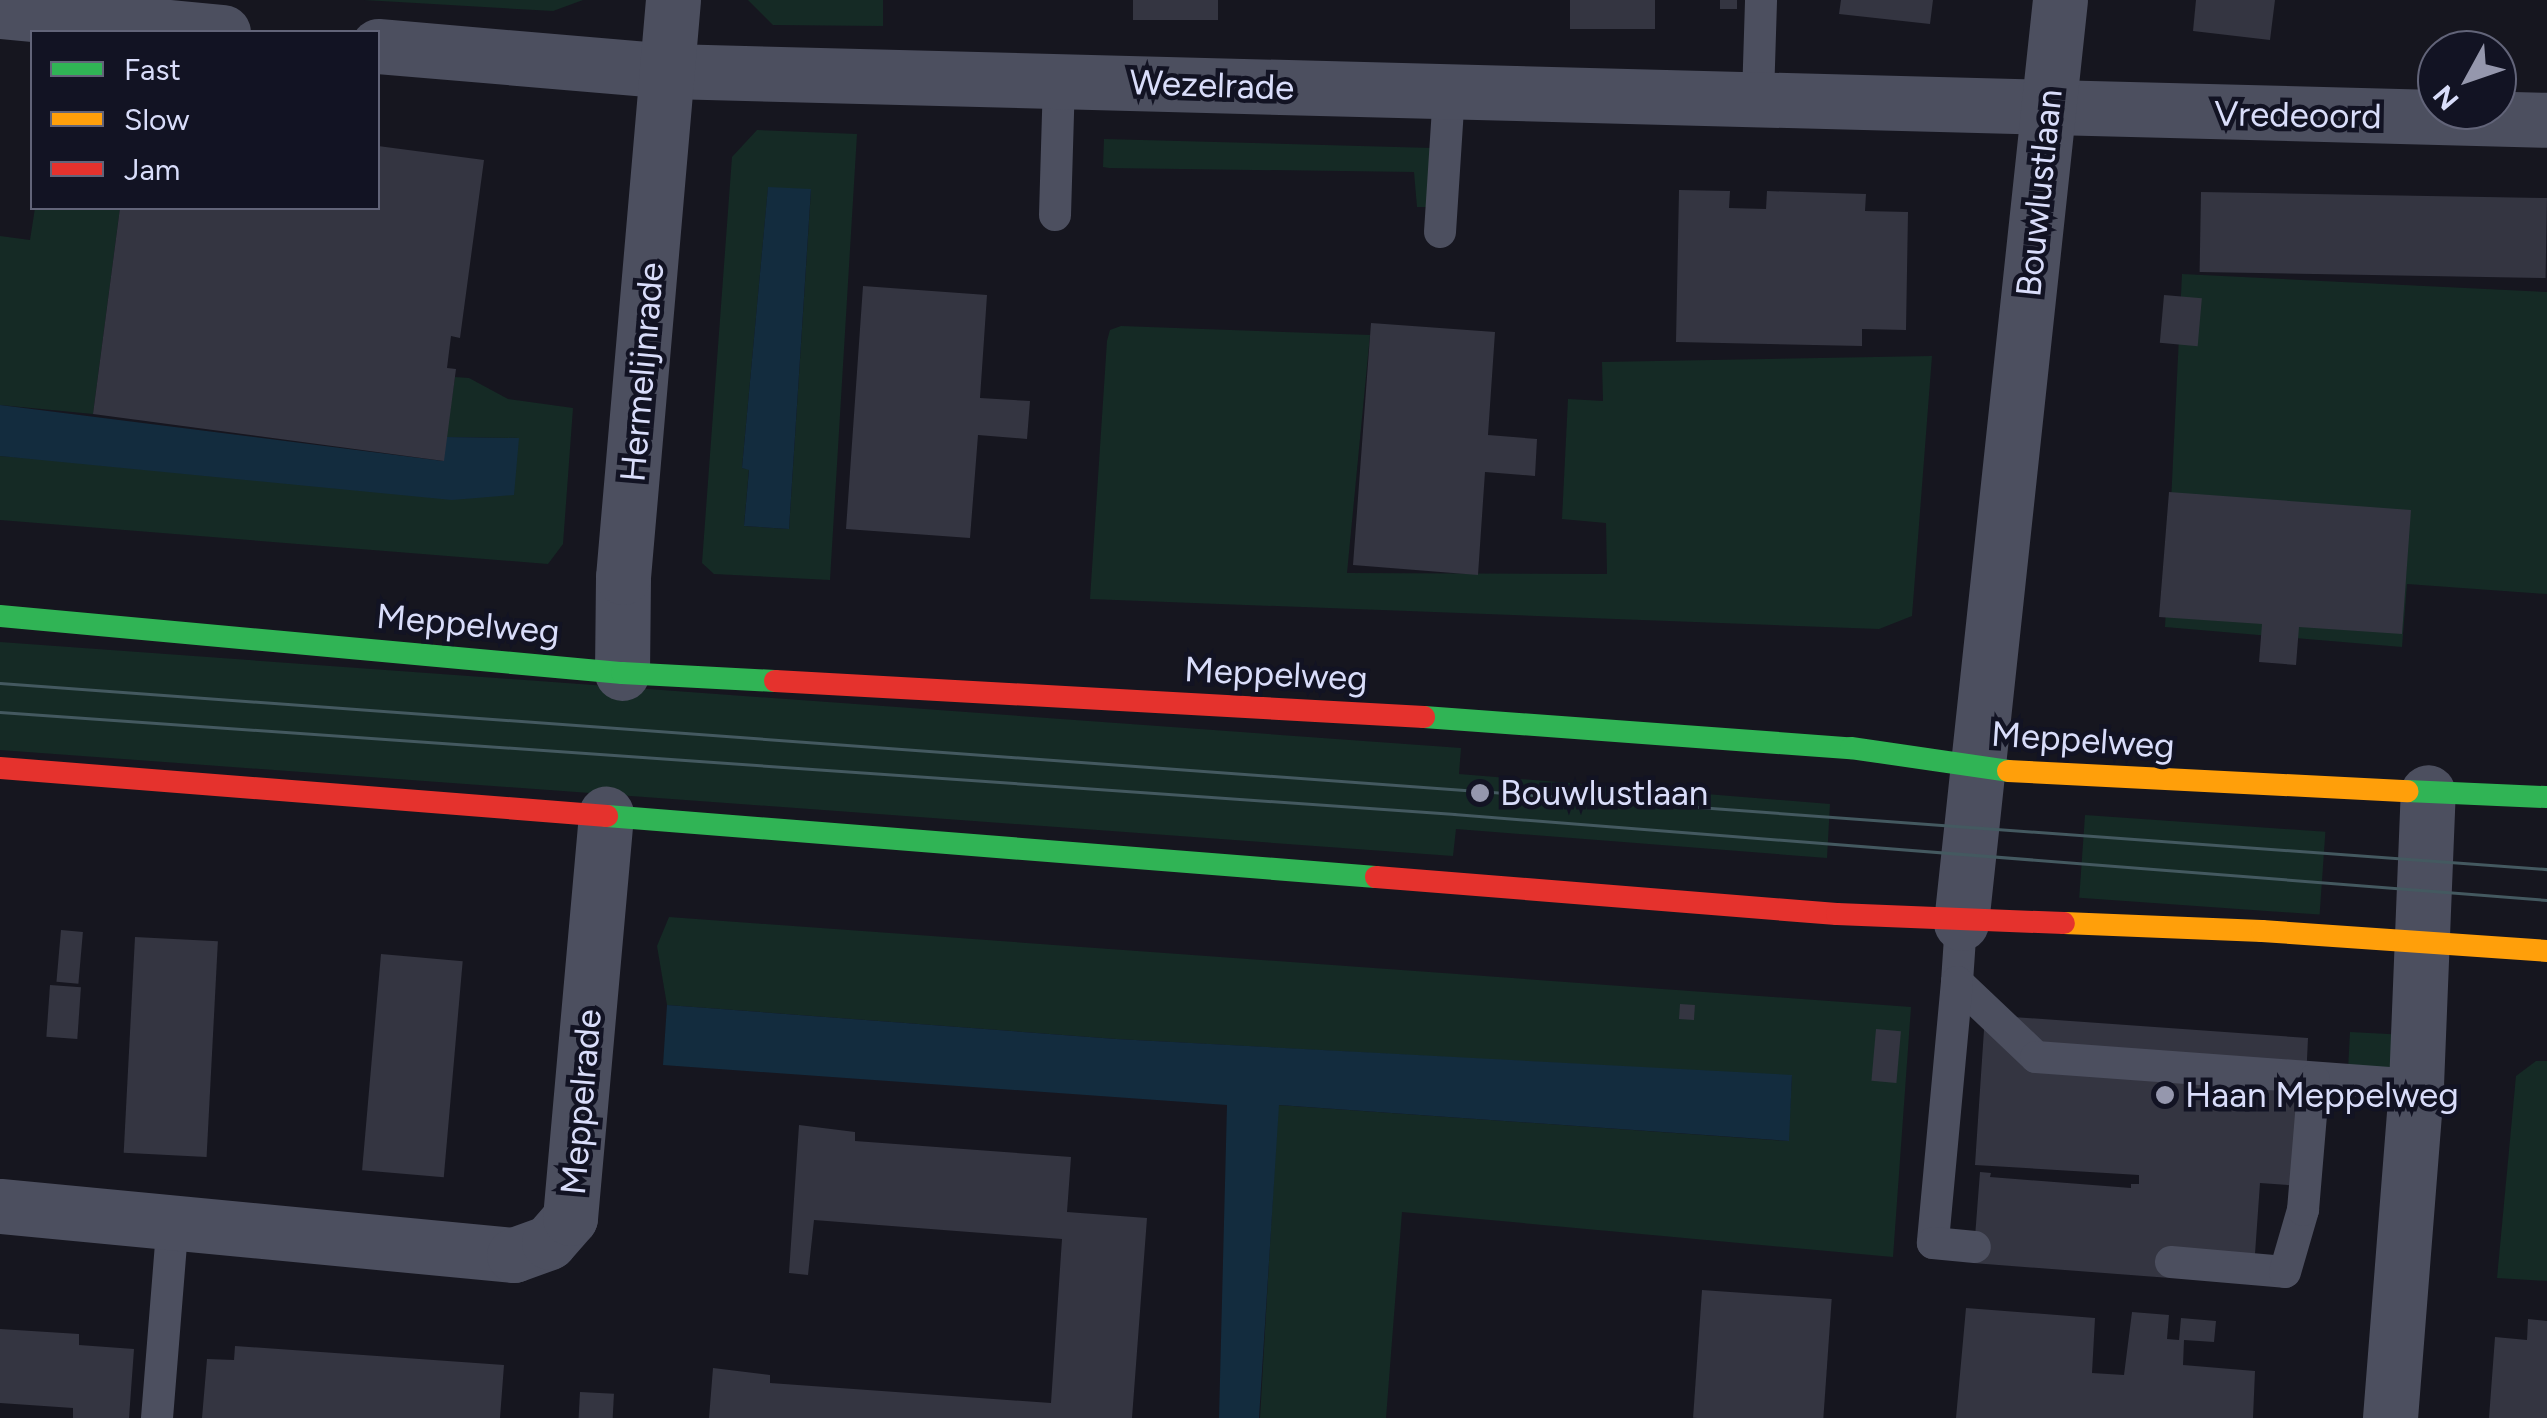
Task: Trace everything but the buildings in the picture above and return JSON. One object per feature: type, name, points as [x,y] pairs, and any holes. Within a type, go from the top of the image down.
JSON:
[{"type":"main road","name":"Meppelweg","points":[[0,616],[622,673],[1479,720],[1851,748],[1977,768],[2118,780],[2547,798]]},
{"type":"main road","points":[[0,768],[1960,922],[2262,931],[2547,951]]},
{"type":"street","name":"Hermelijnrade","points":[[622,673],[623,577],[674,0]]},
{"type":"street","name":"Bouwlustlaan","points":[[1960,922],[2060,0]]},
{"type":"street","points":[[0,11],[202,30]]},
{"type":"street","name":"Wezelrade","points":[[380,46],[669,72],[2048,106]]},
{"type":"street","name":"Vredeoord","points":[[2048,106],[2126,112],[2547,120]]},
{"type":"street","points":[[2390,1418],[2416,1085],[2428,792]]},
{"type":"street","name":"Meppelrade","points":[[0,1206],[514,1255],[549,1242],[570,1218],[606,814]]},
{"type":"lane","points":[[1758,97],[1761,0]]},
{"type":"lane","points":[[1055,214],[1060,81]]},
{"type":"lane","points":[[1440,232],[1449,91]]},
{"type":"lane","points":[[1960,922],[1933,1243],[1974,1247]]},
{"type":"lane","points":[[1957,982],[2036,1057],[2416,1085]]},
{"type":"lane","points":[[2171,1262],[2285,1272],[2302,1210],[2314,1078]]},
{"type":"lane","points":[[157,1418],[173,1220]]},
{"type":"green space","points":[[364,0],[583,0],[553,11]]},
{"type":"green space","points":[[748,0],[883,0],[883,26],[773,25]]},
{"type":"green space","points":[[757,130],[857,134],[830,580],[714,574],[702,563],[732,157]],"holes":[[[768,188],[811,190],[789,529],[744,526],[749,469],[742,468]]]},
{"type":"green space","points":[[1104,139],[1432,148],[1431,207],[1417,207],[1414,172],[1109,168],[1103,167]]},
{"type":"green space","points":[[35,210],[120,210],[93,414],[0,405],[0,236],[30,240]]},
{"type":"green space","points":[[2182,274],[2547,292],[2547,594],[2407,584],[2402,647],[2165,627]]},
{"type":"green space","points":[[1121,326],[1370,335],[1347,573],[1607,574],[1606,523],[1562,519],[1568,399],[1603,401],[1602,362],[1932,356],[1912,616],[1879,629],[1090,599],[1107,341],[1110,330]]},
{"type":"green space","points":[[455,377],[469,378],[508,399],[573,408],[563,544],[548,564],[0,520],[0,456],[513,495],[518,438],[446,437]]},
{"type":"green space","points":[[0,642],[1461,748],[1459,774],[1830,804],[1827,858],[1456,829],[1453,856],[0,750]]},
{"type":"green space","points":[[2085,815],[2325,832],[2320,915],[2079,898]]},
{"type":"green space","points":[[669,917],[1911,1007],[1893,1257],[1402,1212],[1386,1418],[1260,1418],[1278,1105],[1788,1141],[1792,1076],[1116,1039],[667,1005],[657,946]]},
{"type":"green space","points":[[2350,1032],[2417,1036],[2414,1083],[2347,1080]]},
{"type":"green space","points":[[2536,1061],[2547,1061],[2547,1281],[2497,1278],[2516,1076]]},
{"type":"water","points":[[768,187],[811,189],[789,529],[744,526],[749,470],[742,468]]},
{"type":"water","points":[[0,405],[443,461],[446,437],[519,438],[514,495],[452,500],[0,456]]},
{"type":"water","points":[[667,1005],[1116,1039],[1792,1075],[1789,1141],[1279,1105],[1259,1418],[1219,1418],[1227,1105],[663,1065]]},
{"type":"tram line","points":[[0,683],[2547,869]]},
{"type":"tram line","points":[[0,712],[1454,814],[2547,900]]},
{"type":"traffic: fast","points":[[0,616],[622,673],[775,681]]},
{"type":"traffic: fast","points":[[1424,717],[1851,748],[2008,771]]},
{"type":"traffic: fast","points":[[2407,791],[2547,797]]},
{"type":"traffic: fast","points":[[607,816],[1376,877]]},
{"type":"traffic: slow","points":[[2008,771],[2407,791]]},
{"type":"traffic: slow","points":[[2064,923],[2262,931],[2547,951]]},
{"type":"traffic: jam","points":[[775,681],[1424,717]]},
{"type":"traffic: jam","points":[[0,768],[607,816]]},
{"type":"traffic: jam","points":[[1376,877],[1837,914],[2064,923]]},
{"type":"place","name":"Bouwlustlaan","points":[[1480,793]]},
{"type":"place","name":"Haan Meppelweg","points":[[2165,1095]]}]
